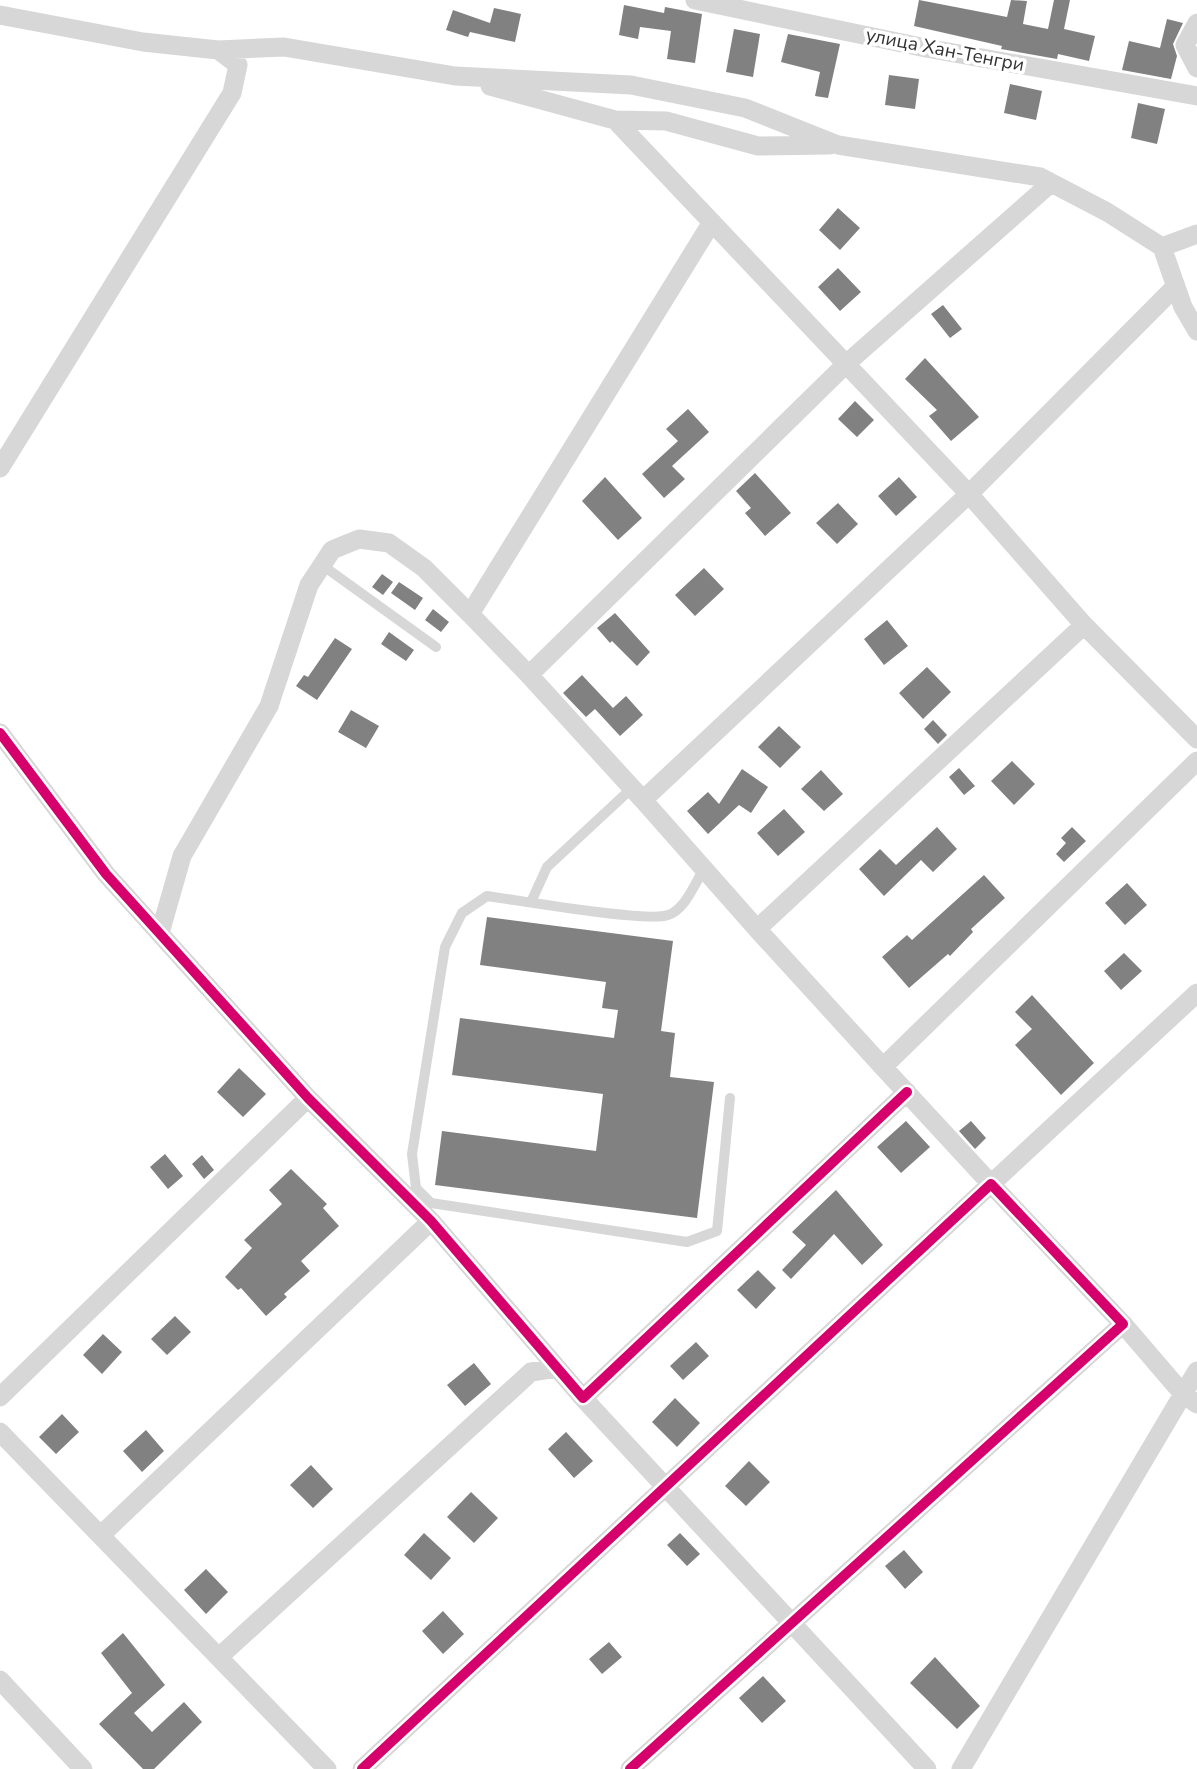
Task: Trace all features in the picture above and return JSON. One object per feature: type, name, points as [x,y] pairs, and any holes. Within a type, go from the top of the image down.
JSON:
[{"type":"street","name":"улица Хан-Тенгри","points":[[695,0],[926,48],[1197,96]]},
{"type":"street","points":[[0,15],[143,42],[218,50],[284,47],[455,76],[615,120],[666,121],[758,146],[838,145],[1040,177],[1107,212],[1162,247],[1197,331]]},
{"type":"street","points":[[1197,23],[1185,45],[1197,68]]},
{"type":"street","points":[[0,468],[232,93],[238,65],[218,50]]},
{"type":"street","points":[[455,76],[631,85],[745,108],[838,145]]},
{"type":"street","points":[[615,120],[969,494],[1084,625],[1197,739]]},
{"type":"street","points":[[529,675],[846,364],[1051,183]]},
{"type":"street","points":[[470,614],[712,222]]},
{"type":"street","points":[[1162,247],[1197,234]]},
{"type":"street","points":[[637,794],[969,494],[1176,286]]},
{"type":"street","points":[[160,933],[182,856],[269,706],[309,585],[332,550],[359,539],[389,543],[424,568],[529,675],[757,929],[1190,1399]]},
{"type":"street","points":[[757,929],[1084,625]]},
{"type":"street","points":[[0,733],[106,874],[309,1098],[431,1221],[583,1398],[667,1485],[927,1769]]},
{"type":"street","points":[[883,1067],[1197,761]]},
{"type":"street","points":[[362,1769],[1197,993]]},
{"type":"street","points":[[583,1398],[907,1092]]},
{"type":"street","points":[[0,1397],[309,1098]]},
{"type":"street","points":[[101,1535],[431,1221]]},
{"type":"street","points":[[630,1769],[790,1621],[1123,1324]]},
{"type":"street","points":[[219,1657],[531,1372],[557,1368]]},
{"type":"street","points":[[961,1769],[1190,1399],[1197,1371]]},
{"type":"street","points":[[0,1432],[327,1769]]},
{"type":"street","points":[[0,1680],[83,1769]]},
{"type":"lane","points":[[322,565],[436,647]]},
{"type":"lane","points":[[531,902],[547,867],[637,794]]},
{"type":"lane","points":[[704,869],[683,904],[669,915],[641,915],[487,896],[463,913],[445,947],[412,1154],[416,1188],[431,1203],[687,1242],[718,1231],[730,1098]]},
{"type":"building","points":[[919,0],[1007,17],[1011,0],[1027,1],[1023,24],[1048,29],[1054,0],[1070,0],[1064,29],[1095,36],[1089,61],[1058,54],[1057,59],[1001,49],[1002,46],[914,26]]},
{"type":"building","points":[[624,5],[664,13],[665,7],[702,14],[695,63],[667,59],[671,31],[640,27],[638,39],[619,35]]},
{"type":"building","points":[[494,8],[521,14],[515,42],[470,32],[468,37],[446,30],[453,10],[490,23]]},
{"type":"building","points":[[1167,19],[1183,23],[1173,44],[1177,56],[1171,79],[1122,70],[1129,41],[1160,48]]},
{"type":"building","points":[[734,29],[760,34],[753,77],[726,72]]},
{"type":"building","points":[[788,34],[840,44],[828,98],[815,96],[820,72],[781,62]]},
{"type":"building","points":[[889,75],[919,79],[915,109],[885,105]]},
{"type":"building","points":[[1010,84],[1042,91],[1036,120],[1004,113]]},
{"type":"building","points":[[1138,103],[1165,109],[1157,144],[1131,138]]},
{"type":"building","points":[[838,208],[860,228],[840,250],[819,230]]},
{"type":"building","points":[[838,268],[861,292],[840,311],[818,287]]},
{"type":"building","points":[[943,305],[962,329],[950,338],[931,314]]},
{"type":"building","points":[[925,358],[979,417],[951,441],[929,416],[937,410],[905,379]]},
{"type":"building","points":[[855,401],[874,420],[857,437],[838,419]]},
{"type":"building","points":[[688,409],[709,432],[672,466],[685,479],[664,498],[642,474],[678,441],[666,429]]},
{"type":"building","points":[[755,473],[791,513],[765,536],[745,513],[751,508],[736,491]]},
{"type":"building","points":[[605,477],[642,518],[618,540],[582,501]]},
{"type":"building","points":[[899,477],[917,497],[896,516],[878,496]]},
{"type":"building","points":[[838,503],[858,524],[837,544],[816,523]]},
{"type":"building","points":[[704,568],[724,589],[695,616],[675,595]]},
{"type":"building","points":[[382,574],[393,582],[383,595],[372,587]]},
{"type":"building","points":[[399,582],[423,598],[415,610],[391,593]]},
{"type":"building","points":[[433,609],[449,622],[441,632],[425,620]]},
{"type":"building","points":[[615,613],[650,652],[637,666],[597,628]]},
{"type":"building","points":[[887,620],[908,646],[884,665],[864,639]]},
{"type":"building","points":[[389,632],[414,650],[406,661],[381,644]]},
{"type":"building","points":[[335,638],[352,649],[317,700],[296,686],[304,675],[308,677]]},
{"type":"building","points":[[927,667],[951,692],[923,719],[899,693]]},
{"type":"building","points":[[582,675],[613,708],[626,696],[643,715],[620,736],[595,709],[586,717],[563,693]]},
{"type":"building","points":[[351,710],[379,726],[366,748],[338,732]]},
{"type":"building","points":[[933,720],[947,735],[938,744],[924,729]]},
{"type":"building","points":[[779,726],[801,747],[780,768],[758,747]]},
{"type":"building","points":[[1012,761],[1035,784],[1014,805],[991,781]]},
{"type":"building","points":[[959,768],[975,786],[964,795],[949,777]]},
{"type":"building","points":[[742,769],[768,787],[751,813],[739,805],[708,834],[687,811],[708,792],[719,804]]},
{"type":"building","points":[[821,770],[843,794],[824,811],[801,789]]},
{"type":"building","points":[[784,809],[805,832],[778,856],[757,833]]},
{"type":"building","points":[[937,827],[957,849],[933,872],[921,860],[884,896],[859,869],[880,849],[896,865]]},
{"type":"building","points":[[1072,827],[1086,841],[1064,862],[1056,854],[1066,843],[1061,838]]},
{"type":"building","points":[[984,875],[1005,898],[971,929],[973,932],[950,956],[948,954],[909,988],[882,957],[907,935],[912,940]]},
{"type":"building","points":[[1127,883],[1147,905],[1125,925],[1105,903]]},
{"type":"building","points":[[487,917],[673,941],[661,1031],[675,1033],[670,1077],[714,1082],[697,1218],[435,1185],[442,1131],[596,1151],[603,1094],[452,1075],[460,1018],[614,1038],[618,1010],[602,1008],[606,982],[480,965]]},
{"type":"building","points":[[1124,953],[1142,971],[1121,990],[1104,971]]},
{"type":"building","points":[[1032,995],[1094,1063],[1061,1095],[1015,1045],[1032,1029],[1015,1012]]},
{"type":"building","points":[[239,1068],[266,1094],[243,1117],[217,1092]]},
{"type":"building","points":[[906,1121],[930,1147],[901,1173],[877,1147]]},
{"type":"building","points":[[971,1121],[986,1138],[975,1149],[959,1131]]},
{"type":"building","points":[[165,1154],[183,1176],[168,1189],[150,1167]]},
{"type":"building","points":[[202,1155],[214,1170],[204,1179],[192,1164]]},
{"type":"building","points":[[291,1169],[327,1204],[323,1208],[339,1226],[301,1261],[310,1271],[284,1294],[287,1297],[266,1316],[241,1288],[238,1290],[225,1277],[252,1248],[244,1240],[282,1204],[269,1190]]},
{"type":"building","points":[[836,1190],[883,1245],[862,1265],[834,1234],[791,1279],[782,1270],[806,1245],[792,1232]]},
{"type":"building","points":[[758,1270],[776,1288],[756,1309],[737,1290]]},
{"type":"building","points":[[175,1316],[191,1332],[167,1355],[151,1339]]},
{"type":"building","points":[[103,1334],[122,1352],[102,1374],[83,1355]]},
{"type":"building","points":[[696,1342],[709,1356],[683,1380],[670,1366]]},
{"type":"building","points":[[474,1363],[491,1384],[465,1406],[447,1385]]},
{"type":"building","points":[[675,1398],[700,1423],[677,1447],[652,1422]]},
{"type":"building","points":[[62,1414],[79,1432],[56,1454],[39,1437]]},
{"type":"building","points":[[146,1430],[164,1451],[142,1472],[123,1451]]},
{"type":"building","points":[[566,1432],[593,1461],[574,1478],[548,1449]]},
{"type":"building","points":[[749,1461],[770,1482],[746,1506],[725,1486]]},
{"type":"building","points":[[311,1465],[333,1489],[313,1508],[290,1485]]},
{"type":"building","points":[[471,1492],[498,1518],[474,1543],[447,1517]]},
{"type":"building","points":[[424,1533],[451,1558],[431,1580],[404,1555]]},
{"type":"building","points":[[680,1533],[700,1554],[687,1566],[667,1545]]},
{"type":"building","points":[[904,1550],[923,1572],[905,1589],[885,1566]]},
{"type":"building","points":[[206,1569],[228,1592],[206,1614],[184,1590]]},
{"type":"building","points":[[443,1611],[464,1634],[443,1654],[422,1631]]},
{"type":"building","points":[[123,1633],[165,1685],[134,1713],[152,1732],[184,1702],[202,1722],[154,1769],[143,1769],[99,1724],[132,1693],[101,1653]]},
{"type":"building","points":[[609,1642],[622,1657],[602,1674],[589,1659]]},
{"type":"building","points":[[935,1657],[980,1706],[957,1729],[910,1683]]},
{"type":"building","points":[[763,1676],[786,1701],[762,1723],[739,1698]]},
{"type":"cycle path","points":[[0,733],[106,874],[308,1098],[431,1221],[583,1398],[907,1092]]},
{"type":"cycle path","points":[[362,1769],[991,1184],[1123,1324],[630,1769]]}]
